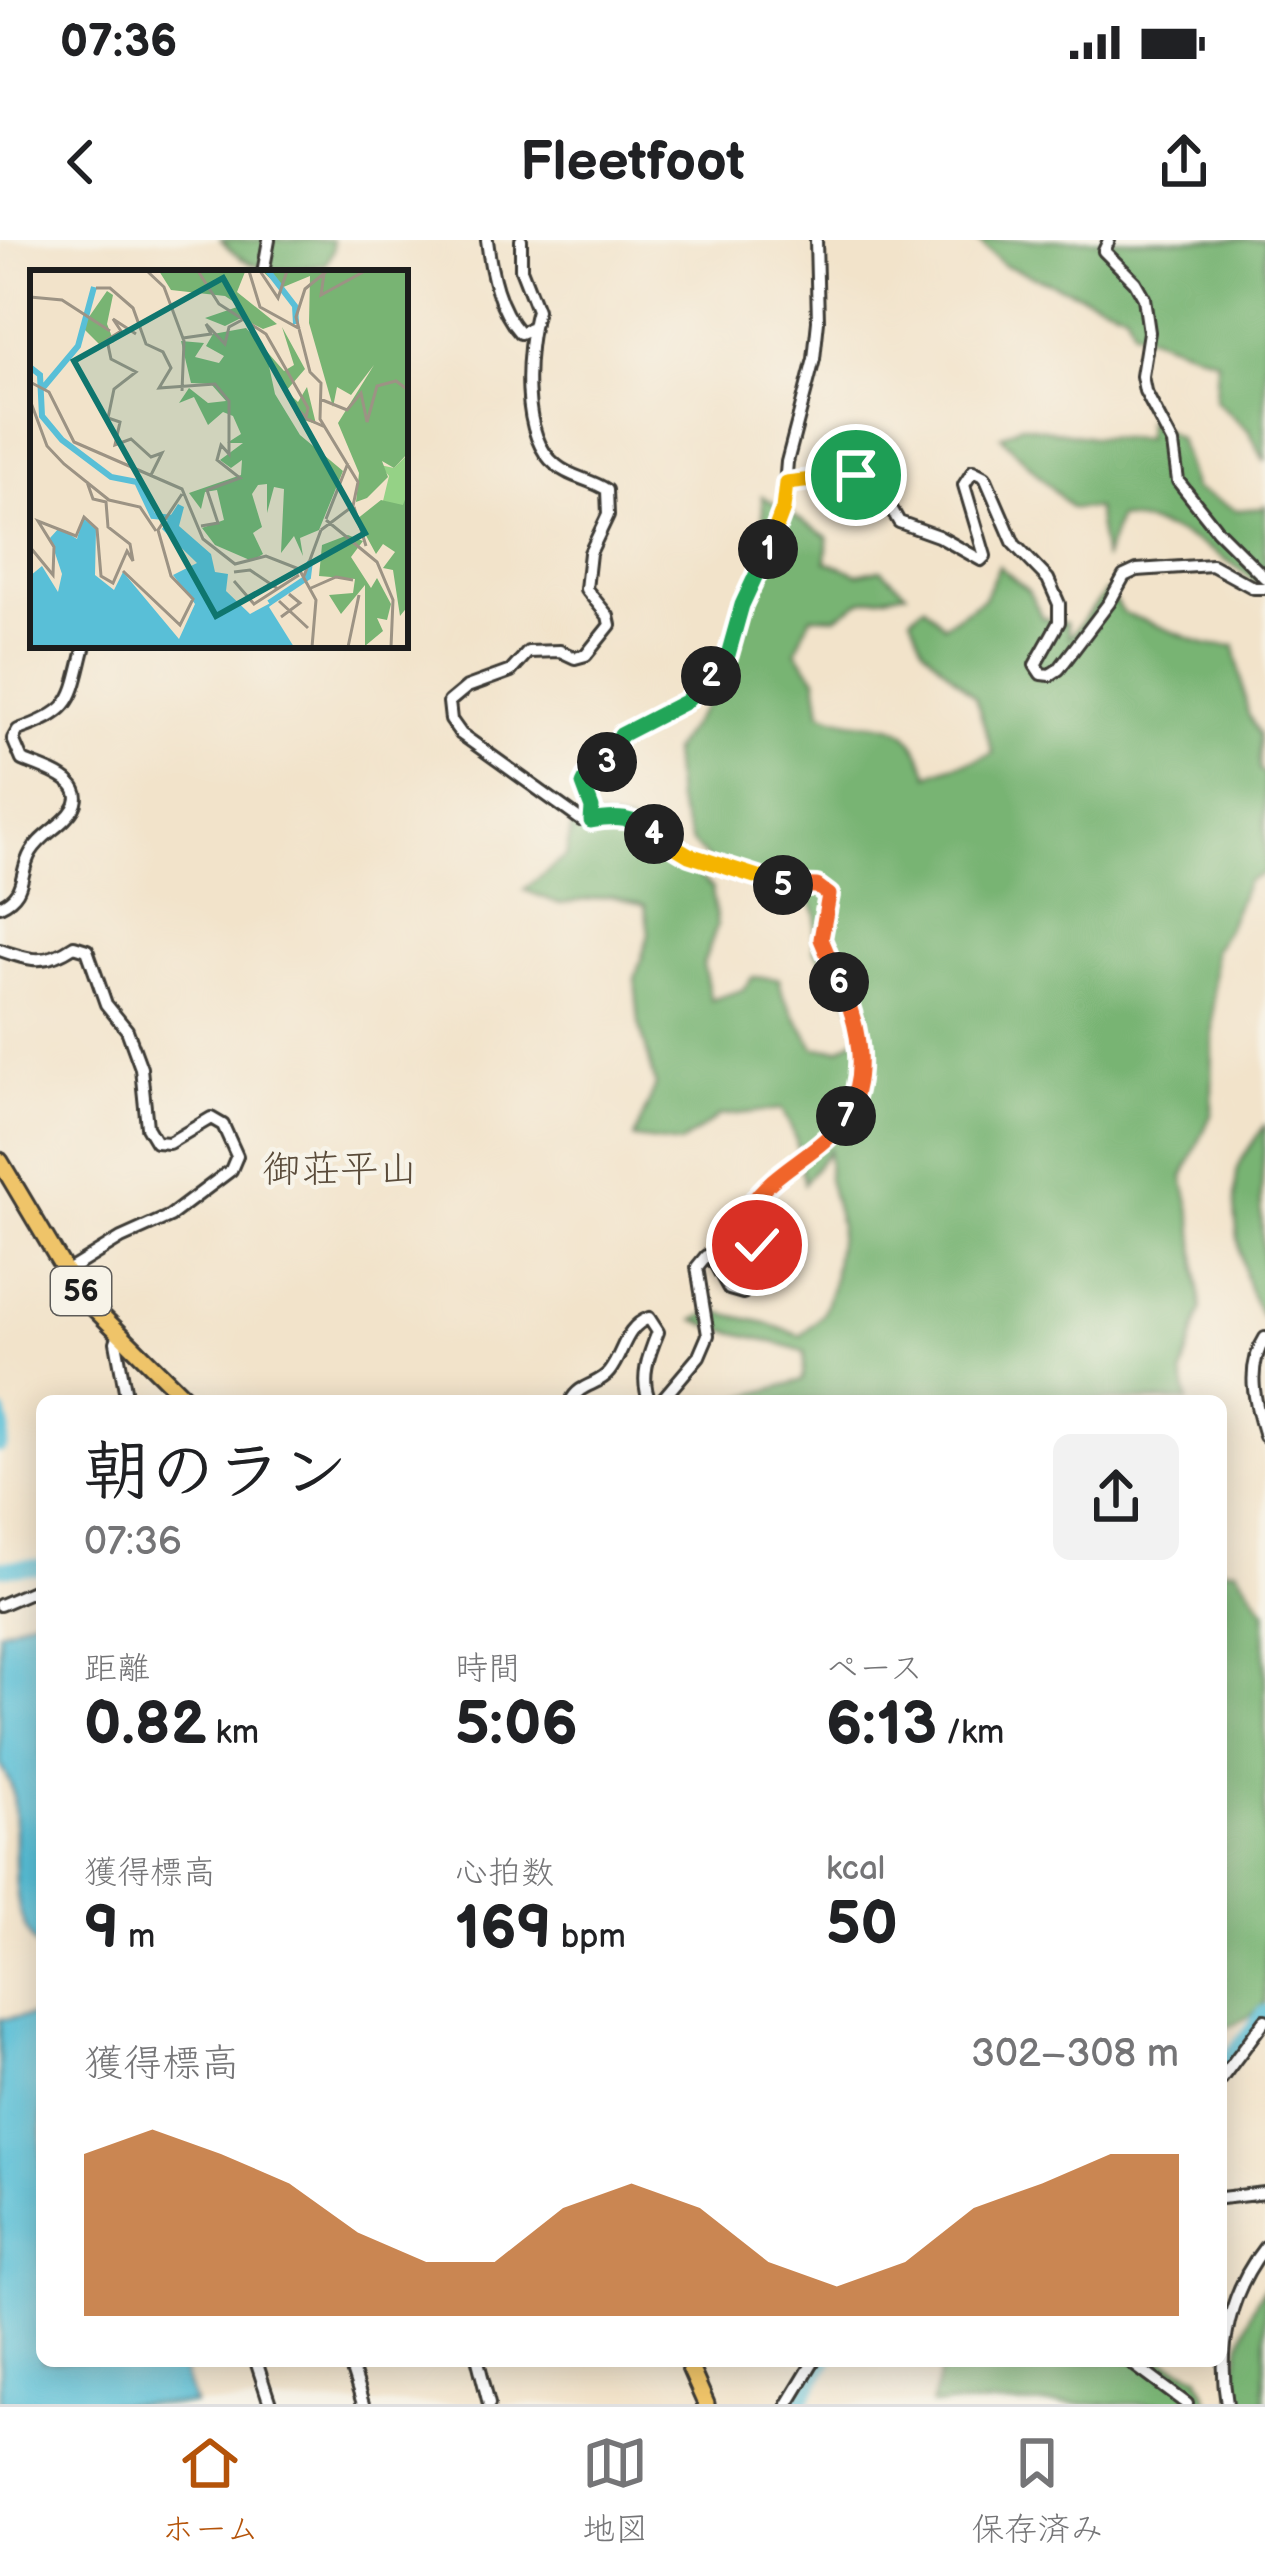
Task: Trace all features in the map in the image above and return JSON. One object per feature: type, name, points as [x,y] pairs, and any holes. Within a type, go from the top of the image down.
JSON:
[{"type":"highway","name":"56","points":[[0,1162],[66,1272],[119,1334],[182,1395]]},
{"type":"highway","points":[[690,2367],[706,2404]]},
{"type":"street","points":[[264,270],[269,240]]},
{"type":"street","points":[[488,240],[505,312],[520,333],[530,329]]},
{"type":"street","points":[[521,240],[521,269],[537,302],[530,329],[528,388],[545,452],[555,465],[607,490],[611,502],[586,567],[589,595],[610,625],[586,656],[528,652],[511,671],[455,694],[449,711],[461,734],[581,820],[635,820],[689,855],[782,885],[817,886],[829,895],[821,939],[857,1034],[860,1059],[854,1103],[843,1123],[775,1178],[751,1205],[757,1258],[748,1288],[743,1293],[729,1289],[712,1258],[706,1256],[697,1267],[708,1335],[699,1356],[666,1395]]},
{"type":"street","points":[[591,821],[592,808],[583,784],[588,774],[604,766],[621,735],[685,702],[728,655],[742,605],[774,536],[791,441],[818,340],[816,240]]},
{"type":"street","points":[[1109,240],[1104,251],[1144,298],[1149,332],[1142,376],[1173,444],[1178,481],[1217,530],[1265,578]]},
{"type":"street","points":[[786,483],[856,475],[883,494],[899,522],[938,536],[981,560],[983,544],[964,485],[974,471],[985,477],[1014,544],[1048,579],[1059,604],[1059,622],[1035,664],[1041,674],[1059,669],[1124,576],[1137,570],[1212,565],[1265,589]]},
{"type":"street","points":[[0,905],[21,889],[30,853],[70,814],[75,802],[68,779],[22,760],[13,739],[18,730],[43,722],[67,706],[76,690],[84,648]]},
{"type":"street","points":[[0,950],[39,962],[57,958],[74,946],[87,950],[106,1004],[127,1030],[141,1068],[152,1137],[161,1144],[169,1143],[202,1120],[218,1120],[237,1156],[231,1170],[170,1216],[121,1238],[66,1272]]},
{"type":"street","points":[[575,1395],[608,1375],[634,1326],[649,1318],[658,1332],[647,1359],[648,1395]]},
{"type":"street","points":[[119,1334],[116,1342],[126,1395]]},
{"type":"street","points":[[1265,1338],[1255,1358],[1253,1382],[1265,1436]]},
{"type":"street","points":[[0,1605],[36,1590]]},
{"type":"street","points":[[1227,2071],[1265,2020]]},
{"type":"street","points":[[1227,2197],[1265,2193]]},
{"type":"street","points":[[1227,2404],[1229,2318],[1238,2289],[1265,2247]]},
{"type":"street","points":[[262,2367],[270,2404]]},
{"type":"street","points":[[351,2367],[363,2404]]},
{"type":"street","points":[[480,2367],[489,2404]]},
{"type":"street","points":[[788,2404],[810,2367]]},
{"type":"street","points":[[1137,2367],[1186,2404]]},
{"type":"green space","points":[[221,240],[332,240],[333,250],[326,264],[269,269],[244,260]]},
{"type":"green space","points":[[977,240],[1265,240],[1265,462],[1249,431],[1215,400],[1217,360],[1133,330],[1126,312],[1004,265]]},
{"type":"green space","points":[[1146,421],[1178,438],[1194,489],[1237,510],[1265,504],[1265,591],[1197,542],[1138,521],[1118,518],[1104,560],[1096,509],[1071,508],[1001,436],[1021,425],[1092,437],[1145,439]]},
{"type":"green space","points":[[762,496],[828,537],[826,561],[858,574],[881,569],[906,592],[861,601],[836,617],[811,616],[796,651],[816,678],[821,712],[898,729],[909,737],[929,775],[993,753],[975,697],[923,647],[911,617],[924,605],[944,625],[984,598],[999,566],[1028,591],[1043,618],[1066,623],[1069,638],[1106,591],[1124,613],[1207,645],[1235,646],[1248,714],[1259,735],[1259,770],[1265,775],[1265,873],[1247,881],[1214,950],[1212,1113],[1183,1177],[1193,1220],[1201,1310],[1182,1374],[1187,1395],[751,1395],[803,1380],[805,1352],[695,1320],[712,1311],[801,1336],[823,1314],[832,1287],[840,1226],[828,1178],[829,1150],[804,1183],[795,1136],[782,1109],[719,1116],[680,1144],[634,1138],[656,1085],[639,1023],[635,979],[649,934],[645,905],[611,896],[560,904],[524,890],[566,856],[573,820],[601,818],[647,829],[712,888],[717,926],[703,964],[711,1000],[742,990],[753,977],[779,979],[783,996],[815,1048],[839,1049],[863,1033],[846,992],[814,950],[816,914],[803,883],[727,878],[692,843],[676,801],[672,752],[712,695],[738,636],[765,549]]},
{"type":"green space","points":[[1265,1124],[1261,1198],[1265,1320],[1244,1271],[1235,1189],[1245,1154]]},
{"type":"green space","points":[[1227,1569],[1236,1569],[1265,1610],[1265,2003],[1227,2027]]},
{"type":"green space","points":[[1265,2287],[1265,2404],[1233,2404],[1245,2329]]},
{"type":"green space","points":[[942,2367],[1179,2367],[1198,2375],[1210,2404],[931,2404]]},
{"type":"water","points":[[36,1616],[36,1944],[21,1916],[17,1896],[12,1789],[0,1763],[0,1631]]},
{"type":"water","points":[[36,2016],[36,2367],[182,2367],[194,2404],[0,2404],[0,2019]]},
{"type":"waterway","points":[[0,1415],[0,1445]]},
{"type":"waterway","points":[[0,1568],[36,1567]]},
{"type":"waterway","points":[[1227,2062],[1265,2013]]},
{"type":"waterway","points":[[799,2404],[821,2367]]},
{"type":"district","name":"御荘平山","points":[[340,1168]]},
{"type":"route","points":[[757,1245],[751,1205],[758,1194],[843,1123],[854,1103],[860,1059],[857,1034],[821,939],[829,895],[817,886],[768,882],[689,855],[635,820],[591,821],[592,808],[583,784],[588,774],[609,760],[621,735],[685,702],[728,655],[742,605],[774,536],[786,483],[856,475]]}]
